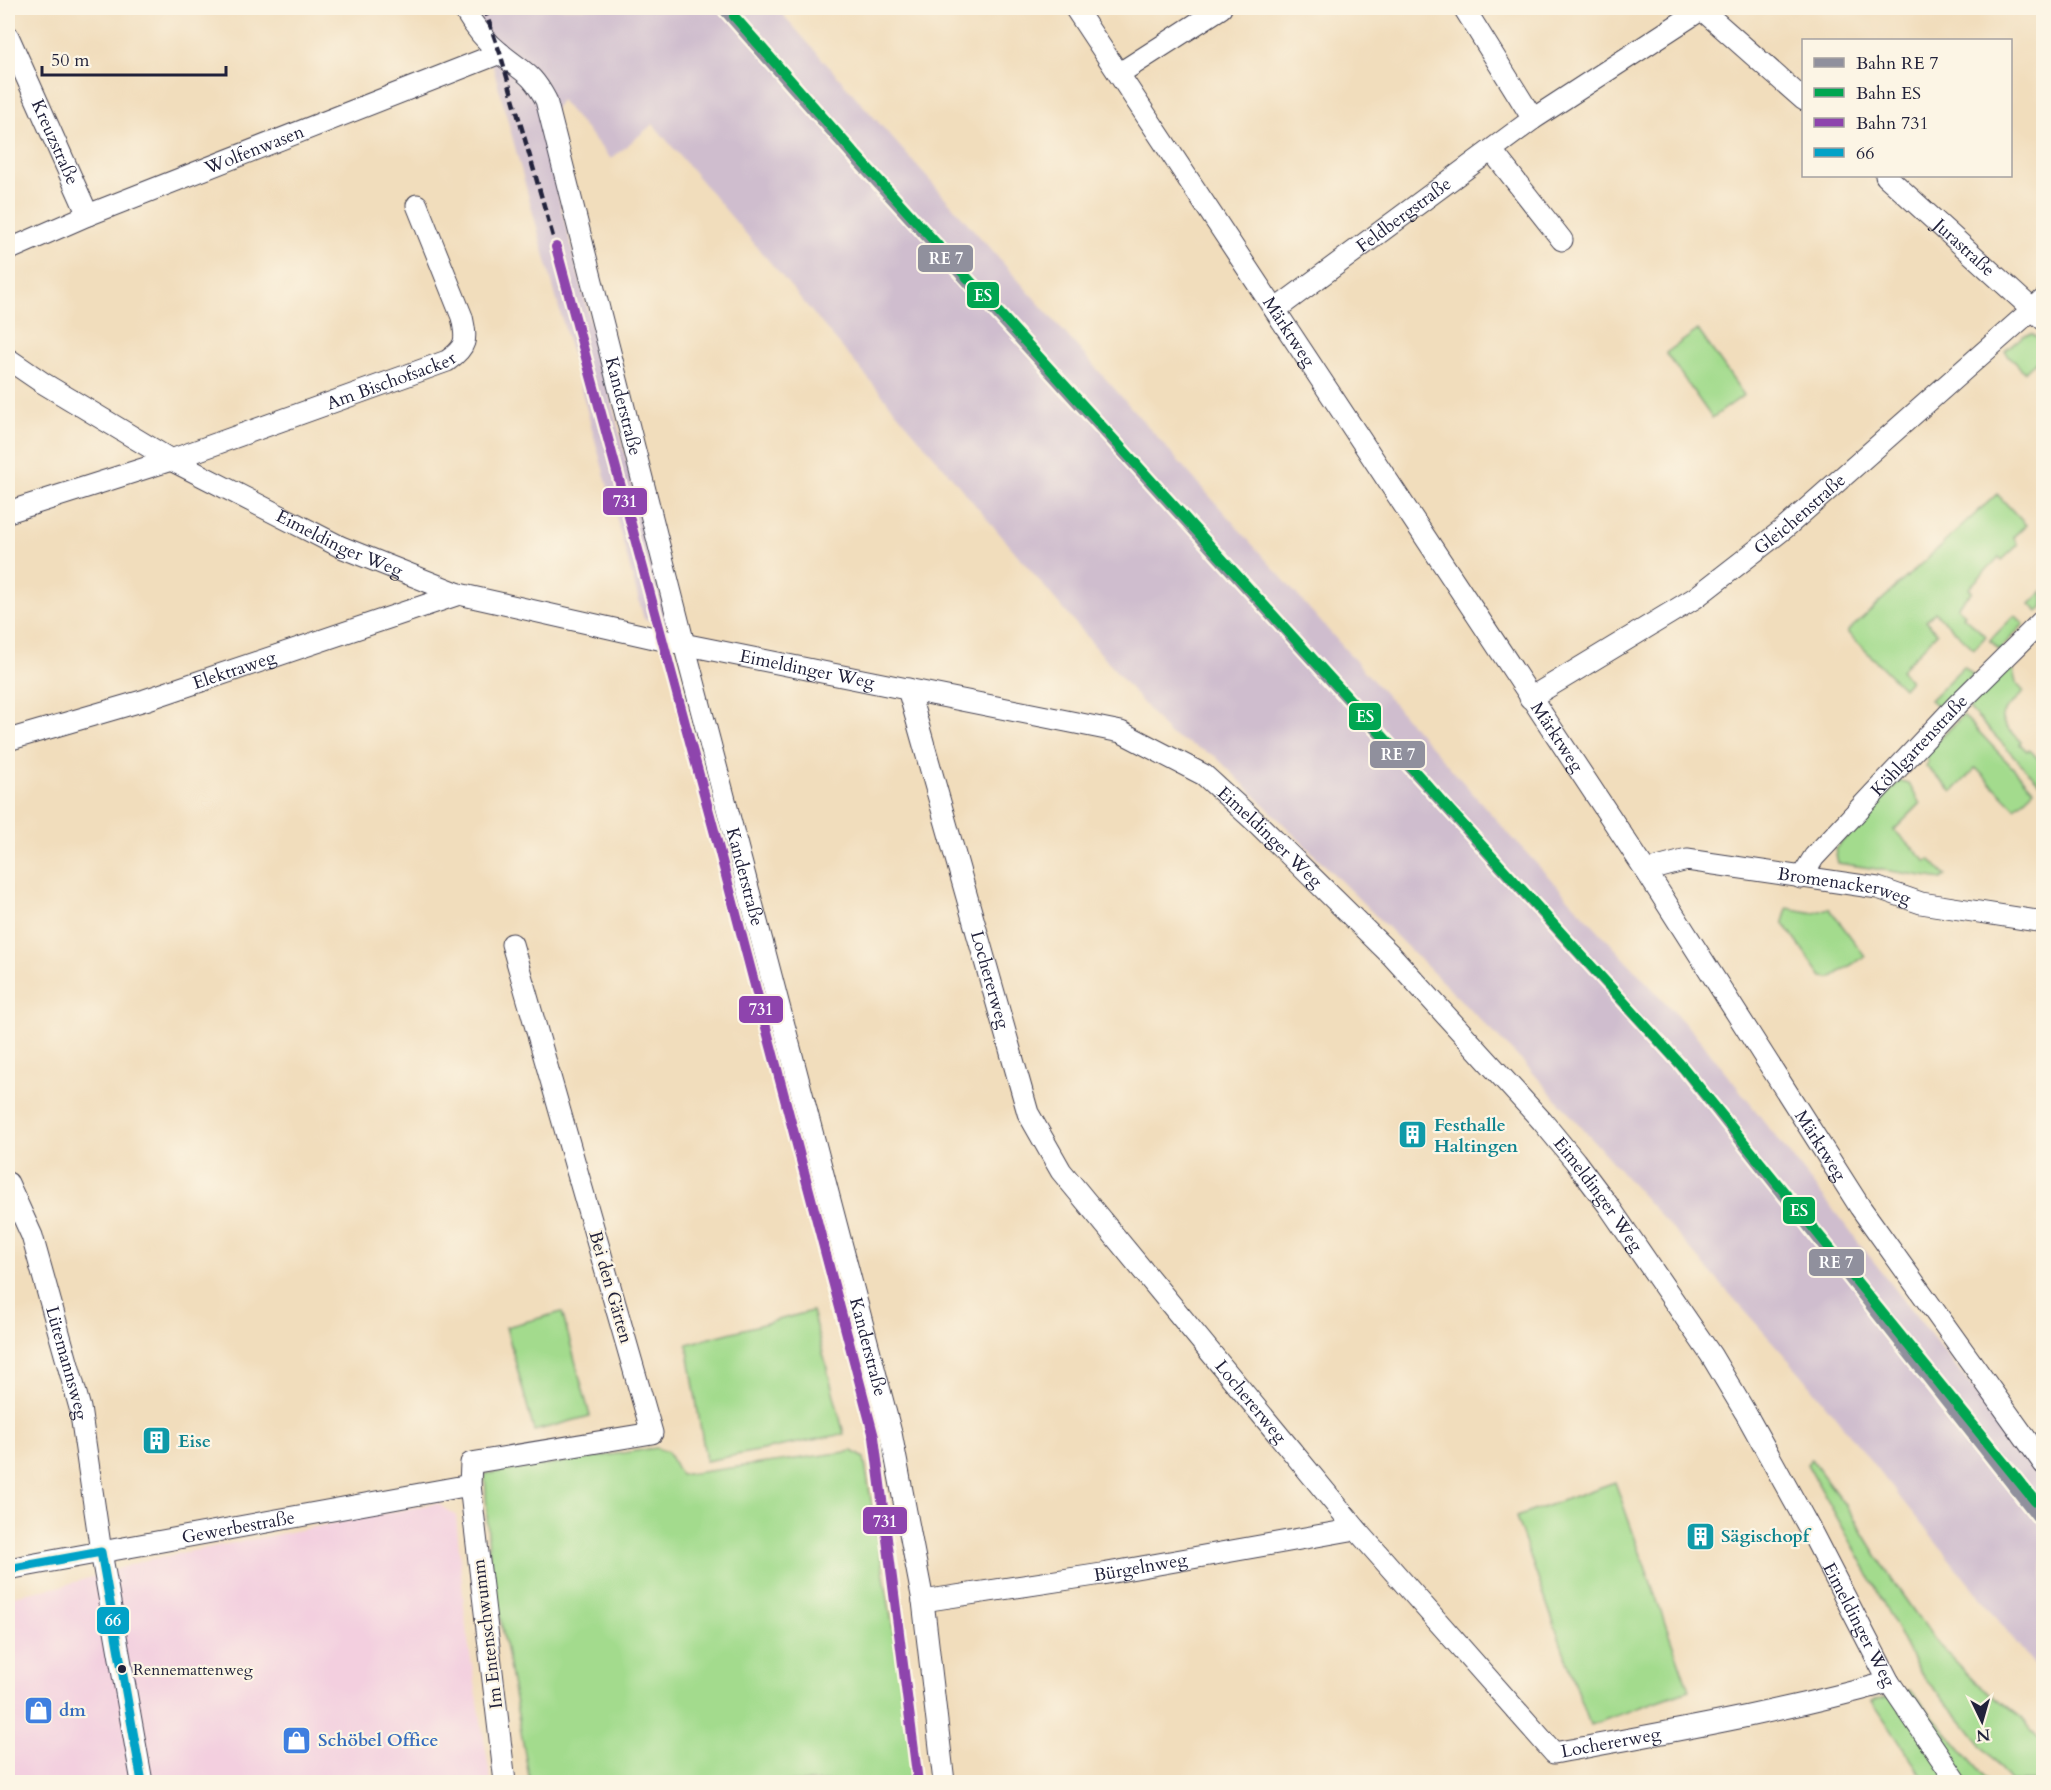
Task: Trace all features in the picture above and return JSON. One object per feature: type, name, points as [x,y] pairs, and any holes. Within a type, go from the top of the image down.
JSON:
[{"type":"street","name":"Kanderstraße","points":[[463,8],[473,26],[501,53],[536,81],[546,100],[684,644],[891,1433],[923,1601],[944,1782]]},
{"type":"street","name":"Märktweg","points":[[1076,8],[1646,871],[1860,1207],[2043,1464]]},
{"type":"street","points":[[1120,73],[1221,8]]},
{"type":"street","points":[[1464,8],[1533,119]]},
{"type":"street","points":[[1701,8],[1802,99]]},
{"type":"street","name":"Feldbergstraße","points":[[1275,310],[1533,119],[1701,8]]},
{"type":"street","name":"Kreuzstraße","points":[[8,36],[88,215]]},
{"type":"street","name":"Wolfenwasen","points":[[8,250],[88,215],[501,53]]},
{"type":"street","points":[[1492,151],[1562,240]]},
{"type":"street","name":"Jurastraße","points":[[1887,177],[2039,309]]},
{"type":"street","name":"Am Bischofsacker","points":[[171,460],[447,361],[458,353],[464,345],[466,334],[462,317],[417,205]]},
{"type":"street","name":"Gleichenstraße","points":[[1530,698],[1695,597],[1785,528],[2039,309]]},
{"type":"street","name":"Eimeldinger Weg","points":[[8,358],[43,383],[171,460],[341,547],[459,594],[684,644],[1121,732],[1204,775],[1260,826],[1391,955],[1542,1121],[1575,1161],[1711,1355],[1812,1533],[1889,1682],[1957,1782]]},
{"type":"street","points":[[8,512],[171,460]]},
{"type":"street","name":"Elektraweg","points":[[8,740],[145,700],[459,594]]},
{"type":"street","name":"Köhlgartenstraße","points":[[1801,878],[1822,848],[2043,618]]},
{"type":"street","name":"Lochererweg","points":[[908,689],[1028,1113],[1061,1171],[1356,1529],[1554,1753],[1714,1723],[1850,1693],[1889,1682]]},
{"type":"street","name":"Bromenackerweg","points":[[1646,871],[1687,860],[1878,888],[1921,903],[2043,922]]},
{"type":"street","name":"Bei den Gärten","points":[[470,1485],[471,1463],[652,1433],[512,944]]},
{"type":"street","name":"Lütemannsweg","points":[[8,1183],[33,1236],[80,1408],[101,1552]]},
{"type":"street","name":"Gewerbestraße","points":[[8,1569],[470,1485]]},
{"type":"street","name":"Im Entenschwumm","points":[[470,1485],[505,1782]]},
{"type":"street","name":"Bürgelnweg","points":[[923,1601],[1102,1574],[1356,1529]]},
{"type":"street","points":[[101,1552],[142,1782]]},
{"type":"shaded area","points":[[477,8],[777,8],[1508,833],[1702,1042],[2043,1478],[2043,1676],[1802,1375],[1526,1065],[1215,756],[1169,734],[653,124],[611,159],[561,100],[541,129],[669,625],[644,619]]},
{"type":"shaded area","points":[[437,1503],[456,1515],[466,1628],[491,1782],[8,1782],[8,1597],[62,1586],[146,1560]]},
{"type":"green space","points":[[1698,330],[1744,395],[1712,418],[1666,353]]},
{"type":"green space","points":[[2032,334],[2043,342],[2043,372],[2035,362],[2024,372],[2005,351],[2023,336]]},
{"type":"green space","points":[[1997,494],[2026,525],[2013,537],[2018,545],[2002,560],[1999,557],[1969,588],[1972,591],[1957,607],[1965,614],[1963,616],[1986,636],[1974,649],[1935,612],[1926,621],[1937,633],[1901,670],[1910,680],[1903,688],[1847,632]]},
{"type":"green space","points":[[2043,591],[2043,606],[2038,612],[2030,604]]},
{"type":"green space","points":[[2015,615],[2024,624],[1999,650],[1990,640]]},
{"type":"green space","points":[[1964,666],[1973,675],[1940,708],[1930,700]]},
{"type":"green space","points":[[2009,668],[2013,671],[2016,683],[2024,692],[2004,712],[2003,721],[2021,742],[2020,744],[2027,751],[2029,749],[2043,764],[2043,787],[1969,708]]},
{"type":"green space","points":[[1963,715],[2034,790],[2015,808],[1976,768],[1952,792],[1926,766],[1928,762],[1925,755]]},
{"type":"green space","points":[[1899,781],[1909,784],[1920,804],[1894,830],[1927,862],[1930,859],[1946,876],[1942,879],[1838,863],[1835,849]]},
{"type":"green space","points":[[1787,908],[1814,913],[1829,908],[1865,956],[1831,978],[1822,977],[1783,922]]},
{"type":"green space","points":[[812,1311],[844,1434],[706,1461],[687,1344]]},
{"type":"green space","points":[[562,1312],[590,1416],[534,1431],[506,1327]]},
{"type":"green space","points":[[656,1448],[668,1452],[680,1475],[853,1451],[864,1458],[902,1682],[914,1782],[530,1782],[489,1555],[485,1474]]},
{"type":"green space","points":[[1811,1459],[1853,1516],[1892,1580],[1934,1640],[1974,1681],[2022,1718],[2043,1744],[2043,1782],[2011,1782],[1919,1672],[1861,1560],[1807,1464]]},
{"type":"green space","points":[[1615,1482],[1689,1690],[1590,1725],[1516,1517]]},
{"type":"green space","points":[[1910,1690],[1989,1782],[1926,1782],[1872,1701]]},
{"type":"railway","points":[[484,8],[500,53],[556,247]]},
{"type":"transit line","points":[[722,8],[856,160],[1681,1066],[2044,1526]]},
{"type":"transit line","name":"66","points":[[8,1569],[101,1552],[142,1782]]},
{"type":"rail line","name":"ES","points":[[734,16],[858,157],[1682,1066],[2035,1501]]},
{"type":"rail line","name":"731","points":[[556,247],[715,834],[874,1437],[918,1782]]},
{"type":"place","name":"Festhalle Haltingen","points":[[1413,1135]]},
{"type":"place","name":"Eise","points":[[157,1441]]},
{"type":"place","name":"Sägischopf","points":[[1700,1536]]},
{"type":"place","name":"Rennemattenweg","points":[[122,1669]]},
{"type":"place","name":"dm","points":[[38,1710]]},
{"type":"place","name":"Schöbel Office","points":[[297,1740]]}]
